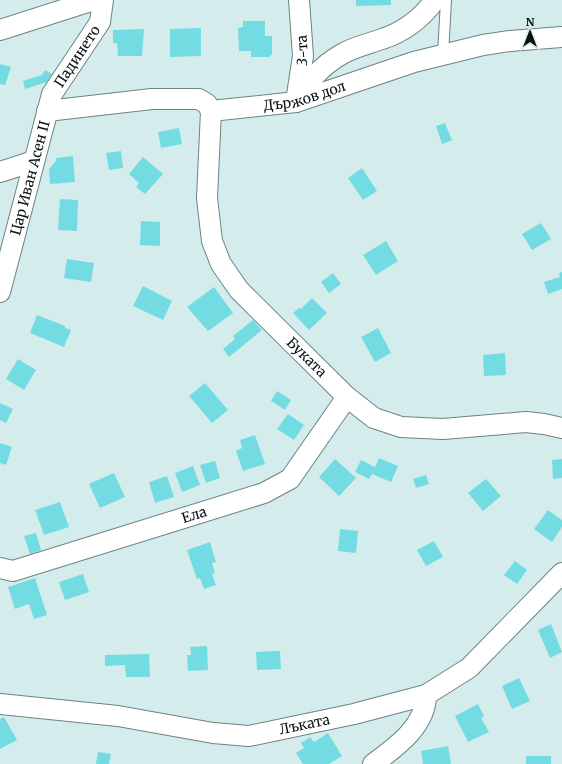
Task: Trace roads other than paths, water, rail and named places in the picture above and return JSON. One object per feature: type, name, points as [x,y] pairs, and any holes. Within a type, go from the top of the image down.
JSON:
[{"type":"street","points":[[0,30],[94,0]]},
{"type":"street","name":"Падинето","points":[[47,111],[52,94],[100,22],[103,0]]},
{"type":"street","name":"3-та","points":[[296,102],[303,56],[298,0]]},
{"type":"street","points":[[296,102],[312,77],[325,65],[343,54],[384,38],[406,27],[420,18],[435,0]]},
{"type":"street","name":"Държов дол","points":[[211,111],[296,102],[408,64],[443,55],[510,41],[562,37]]},
{"type":"street","points":[[47,111],[152,99],[199,99],[207,104],[211,111]]},
{"type":"street","name":"Цар Иван Асен II","points":[[0,292],[47,111]]},
{"type":"street","name":"Буката","points":[[211,111],[207,198],[212,241],[221,264],[239,290],[347,397],[374,418],[402,427],[443,429],[526,422],[562,428]]},
{"type":"street","points":[[0,172],[34,161]]},
{"type":"street","name":"Ела","points":[[0,568],[13,571],[264,492],[290,479],[347,397]]},
{"type":"street","name":"Лъката","points":[[0,704],[118,716],[213,733],[249,736],[354,714],[426,695],[469,668],[562,573]]},
{"type":"street","points":[[374,764],[400,744],[422,715],[426,704],[426,695]]},
{"type":"lane","points":[[443,55],[446,0]]}]
